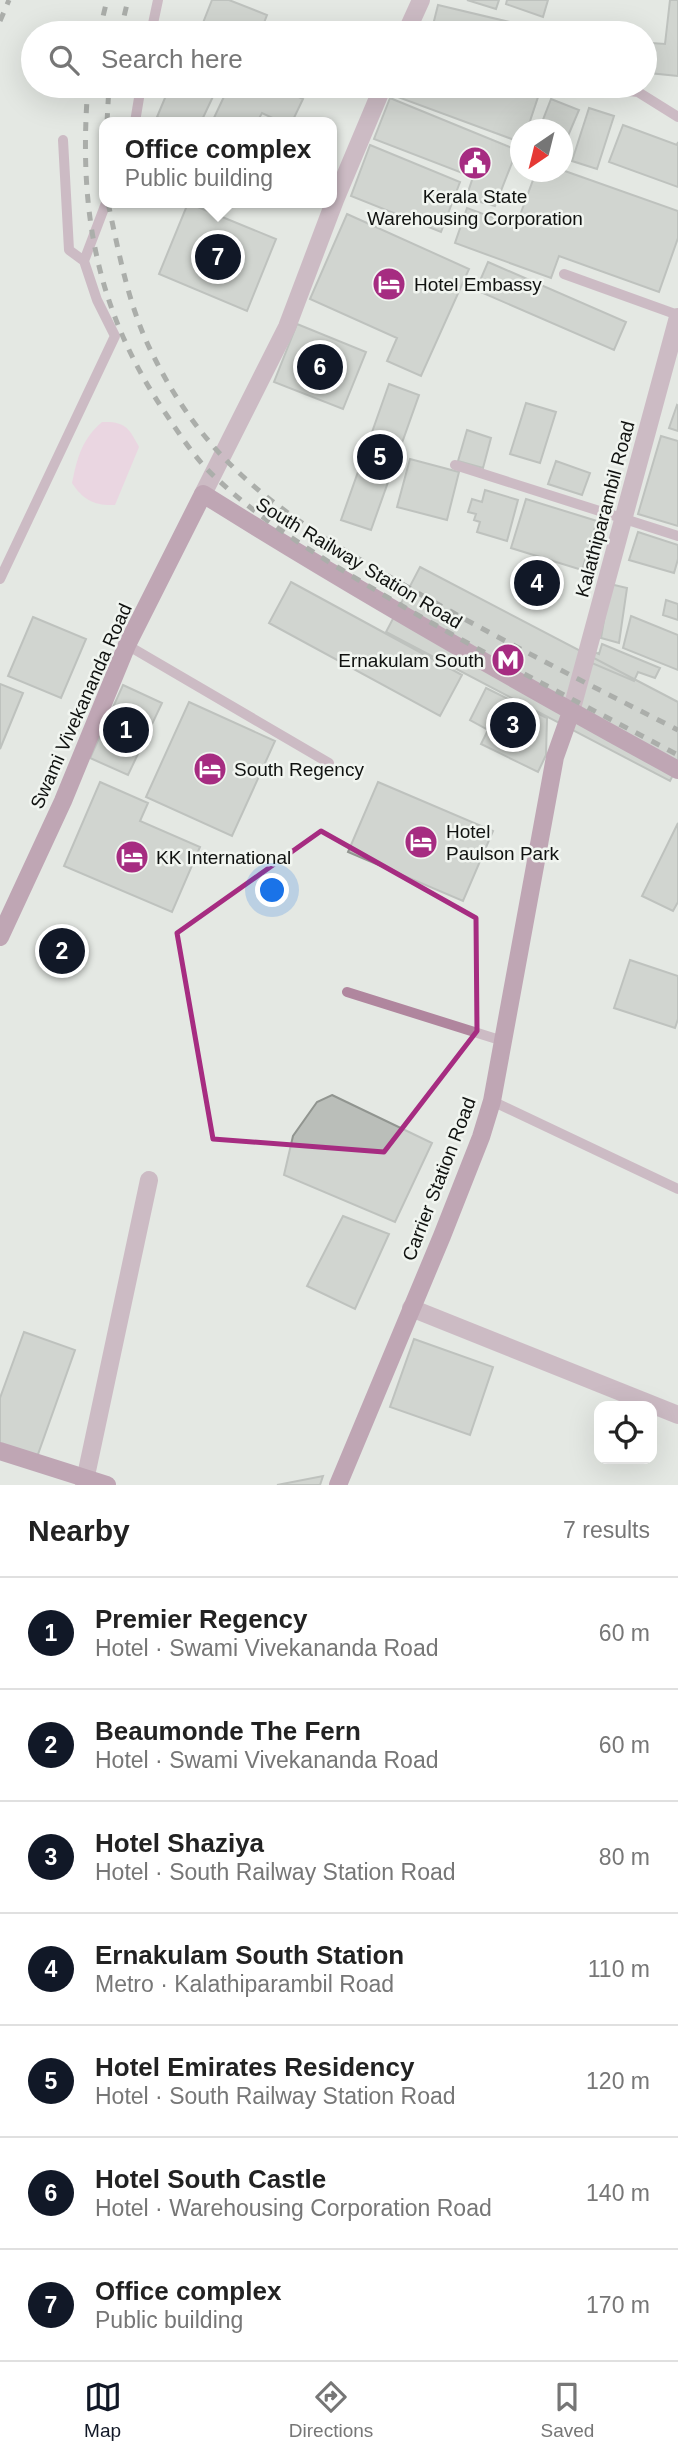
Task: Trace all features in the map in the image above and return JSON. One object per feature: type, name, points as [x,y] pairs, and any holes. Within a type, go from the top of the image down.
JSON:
[{"type":"street","points":[[411,21],[421,0]]},
{"type":"street","points":[[337,195],[378,98]]},
{"type":"street","points":[[203,494],[286,327],[332,208]]},
{"type":"street","name":"Kalathiparambil Road","points":[[571,712],[678,316]]},
{"type":"street","name":"Swami Vivekananda Road","points":[[0,937],[62,801],[127,645],[203,494]]},
{"type":"street","name":"South Railway Station Road","points":[[203,494],[331,574],[571,712],[678,770]]},
{"type":"street","name":"Carrier Station Road","points":[[338,1485],[476,1150],[492,1101],[555,757],[571,712]]},
{"type":"street","points":[[86,1482],[149,1180]]},
{"type":"street","points":[[411,1308],[678,1415]]},
{"type":"street","points":[[0,1451],[86,1482],[107,1485]]},
{"type":"lane","points":[[154,21],[158,0]]},
{"type":"lane","points":[[136,117],[139,98]]},
{"type":"lane","points":[[648,98],[678,117]]},
{"type":"lane","points":[[0,579],[115,336],[97,300],[83,261],[69,250],[63,140]]},
{"type":"lane","points":[[83,261],[104,208]]},
{"type":"lane","points":[[564,274],[678,316]]},
{"type":"lane","points":[[455,465],[678,536]]},
{"type":"lane","points":[[127,645],[328,762]]},
{"type":"lane","points":[[347,992],[503,1041]]},
{"type":"lane","points":[[492,1101],[678,1189]]},
{"type":"highlighted area","points":[[321,831],[476,918],[477,1031],[384,1152],[213,1139],[177,933]]},
{"type":"shaded area","points":[[102,422],[121,424],[139,447],[115,505],[90,501],[72,483],[81,450]]},
{"type":"building","points":[[212,0],[229,0],[267,15],[265,21],[204,21]]},
{"type":"building","points":[[467,0],[499,0],[496,9]]},
{"type":"building","points":[[507,0],[548,0],[543,17],[506,4]]},
{"type":"building","points":[[670,0],[678,0],[678,76],[657,74],[657,43],[665,44]]},
{"type":"building","points":[[438,5],[505,21],[434,21]]},
{"type":"building","points":[[165,98],[212,98],[203,117],[157,117]]},
{"type":"building","points":[[223,98],[303,99],[294,117],[270,117],[262,113],[260,117],[214,117]]},
{"type":"building","name":"Kerala State Warehousing Corporation","points":[[390,98],[510,147],[510,168],[495,206],[466,198],[473,177],[374,139]]},
{"type":"building","points":[[400,98],[538,98],[531,119],[510,119],[510,138]]},
{"type":"building","points":[[551,99],[579,110],[573,124],[573,119],[543,119]]},
{"type":"building","points":[[589,108],[614,116],[597,169],[573,161]]},
{"type":"building","points":[[623,125],[677,145],[678,142],[678,187],[609,162]]},
{"type":"building","points":[[370,145],[460,182],[441,232],[351,196]]},
{"type":"building","points":[[573,174],[678,211],[678,238],[659,292],[559,256],[551,278],[455,243],[467,208],[516,226],[532,182],[573,182]]},
{"type":"building","points":[[186,208],[200,208],[276,239],[247,311],[159,274]]},
{"type":"building","name":"Hotel Embassy","points":[[347,214],[469,269],[421,376],[387,361],[397,338],[310,299]]},
{"type":"building","points":[[488,262],[626,322],[614,350],[476,290]]},
{"type":"building","points":[[297,324],[366,352],[343,409],[274,382]]},
{"type":"building","points":[[389,384],[419,395],[371,530],[341,520]]},
{"type":"building","points":[[526,403],[556,412],[540,463],[510,454]]},
{"type":"building","points":[[678,406],[678,431],[669,428]]},
{"type":"building","points":[[467,430],[491,438],[483,468],[458,461]]},
{"type":"building","points":[[661,436],[678,441],[678,526],[638,514]]},
{"type":"building","points":[[410,459],[459,472],[447,520],[397,507]]},
{"type":"building","points":[[556,461],[590,473],[582,495],[548,484]]},
{"type":"building","points":[[485,490],[518,500],[507,541],[477,532],[480,522],[474,520],[476,514],[468,512],[472,499],[482,502]]},
{"type":"building","points":[[526,499],[597,521],[582,570],[511,548]]},
{"type":"building","points":[[638,532],[678,545],[674,573],[629,560]]},
{"type":"building","name":"Ernakulam South","points":[[420,567],[678,702],[678,765],[670,781],[386,632]]},
{"type":"building","points":[[291,582],[462,675],[440,716],[269,623]]},
{"type":"building","points":[[610,584],[627,588],[619,643],[601,638]]},
{"type":"building","points":[[666,600],[678,604],[678,620],[663,615]]},
{"type":"building","points":[[631,616],[678,635],[678,670],[623,648]]},
{"type":"building","points":[[33,617],[86,639],[61,698],[8,676]]},
{"type":"building","points":[[602,644],[660,668],[655,678],[638,672],[634,681],[587,661],[590,650],[599,654]]},
{"type":"building","points":[[0,684],[23,693],[0,749]]},
{"type":"building","points":[[123,685],[162,703],[128,775],[90,758]]},
{"type":"building","points":[[486,688],[547,718],[546,755],[538,772],[481,744],[488,730],[470,720]]},
{"type":"building","name":"South Regency","points":[[189,702],[275,741],[232,836],[146,797]]},
{"type":"building","name":"KK International","points":[[100,782],[148,803],[140,821],[200,847],[172,912],[64,866]]},
{"type":"building","name":"Hotel Paulson Park","points":[[378,782],[493,831],[463,901],[348,852]]},
{"type":"building","points":[[678,823],[678,902],[673,911],[642,896]]},
{"type":"building","points":[[630,960],[678,976],[678,1019],[675,1028],[614,1008]]},
{"type":"building","points":[[332,1095],[432,1143],[395,1222],[284,1175],[293,1136],[317,1102]]},
{"type":"building","points":[[343,1216],[389,1234],[355,1309],[307,1286]]},
{"type":"building","points":[[24,1332],[75,1350],[37,1457],[0,1446],[0,1398]]},
{"type":"building","points":[[414,1339],[493,1367],[470,1435],[390,1407]]},
{"type":"building","points":[[323,1476],[320,1485],[277,1485]]},
{"type":"railway","points":[[0,21],[9,0]]},
{"type":"railway","points":[[102,21],[107,0]]},
{"type":"railway","points":[[123,21],[128,0]]},
{"type":"railway","points":[[87,98],[86,175],[90,218],[108,299],[143,378],[203,465],[260,515],[351,576],[468,643],[678,755]]},
{"type":"railway","points":[[107,117],[108,98]]},
{"type":"railway","points":[[109,208],[138,322],[155,359],[195,424],[245,479],[313,530],[386,575],[678,730]]},
{"type":"place","name":"Kerala State Warehousing Corporation","points":[[475,163]]},
{"type":"place","name":"Office complex","points":[[218,257]]},
{"type":"place","name":"Hotel Embassy","points":[[389,284]]},
{"type":"place","name":"Hotel South Castle","points":[[320,367]]},
{"type":"place","name":"Hotel Emirates Residency","points":[[380,457]]},
{"type":"place","name":"Ernakulam South Station","points":[[537,583]]},
{"type":"place","name":"Ernakulam South","points":[[508,660]]},
{"type":"place","name":"Hotel Shaziya","points":[[513,725]]},
{"type":"place","name":"Premier Regency","points":[[126,730]]},
{"type":"place","name":"South Regency","points":[[210,769]]},
{"type":"place","name":"Hotel Paulson Park","points":[[421,842]]},
{"type":"place","name":"KK International","points":[[132,857]]},
{"type":"place","name":"Beaumonde The Fern","points":[[62,951]]}]
